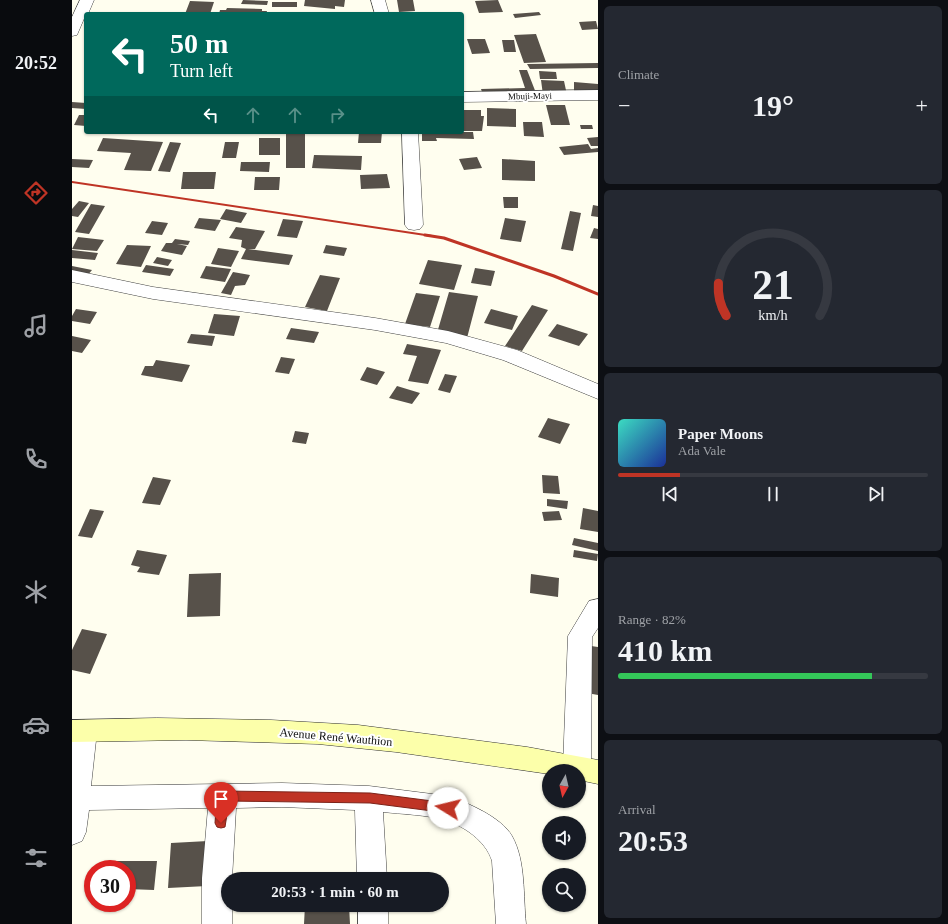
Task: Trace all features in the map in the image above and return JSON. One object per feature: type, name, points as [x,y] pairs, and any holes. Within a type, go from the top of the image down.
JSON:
[{"type":"street","points":[[72,32],[87,0]]},
{"type":"street","points":[[378,0],[381,12]]},
{"type":"street","name":"Mbuji-Mayi","points":[[464,97],[598,95]]},
{"type":"street","points":[[410,134],[414,225]]},
{"type":"street","points":[[72,276],[153,292],[375,324],[448,337],[510,355],[598,392]]},
{"type":"street","points":[[588,770],[580,636],[598,608]]},
{"type":"street","name":"Avenue René Wauthion","points":[[78,731],[204,730],[300,732],[394,741],[588,770]]},
{"type":"street","points":[[72,832],[76,798],[78,731]]},
{"type":"street","points":[[76,798],[223,796],[370,798],[448,808],[479,823],[501,844],[506,860],[511,924]]},
{"type":"street","points":[[216,924],[217,878],[223,796]]},
{"type":"street","points":[[370,798],[372,872]]},
{"type":"street","points":[[373,912],[373,924]]},
{"type":"building","points":[[243,0],[268,1],[267,5],[241,4]]},
{"type":"building","points":[[305,0],[345,0],[344,7],[335,6],[335,9],[304,6]]},
{"type":"building","points":[[397,0],[413,0],[415,11],[399,12]]},
{"type":"building","points":[[498,0],[503,12],[479,13],[475,1]]},
{"type":"building","points":[[190,1],[214,2],[211,12],[186,12]]},
{"type":"building","points":[[272,2],[297,2],[297,7],[272,7]]},
{"type":"building","points":[[227,8],[262,9],[262,11],[267,11],[220,12],[220,10],[226,10]]},
{"type":"building","points":[[539,12],[541,15],[515,18],[513,14]]},
{"type":"building","points":[[596,21],[598,29],[582,30],[579,22]]},
{"type":"building","points":[[536,34],[546,62],[524,63],[514,35]]},
{"type":"building","points":[[467,39],[485,39],[490,53],[472,54]]},
{"type":"building","points":[[502,40],[514,40],[516,52],[504,52]]},
{"type":"building","points":[[598,63],[598,68],[530,69],[527,64]]},
{"type":"building","points":[[519,70],[527,70],[536,93],[483,95],[481,89],[525,88]]},
{"type":"building","points":[[539,71],[556,72],[557,79],[540,79]]},
{"type":"building","points":[[541,80],[564,81],[567,95],[543,95]]},
{"type":"building","points":[[574,82],[598,84],[598,92],[574,91]]},
{"type":"building","points":[[72,102],[84,103],[84,109],[72,108]]},
{"type":"building","points":[[546,105],[565,105],[570,125],[551,125]]},
{"type":"building","points":[[487,108],[516,109],[516,127],[487,126]]},
{"type":"building","points":[[464,110],[481,110],[481,116],[484,116],[482,131],[464,131]]},
{"type":"building","points":[[79,115],[84,115],[84,126],[74,125]]},
{"type":"building","points":[[523,122],[542,122],[544,137],[524,136]]},
{"type":"building","points":[[580,125],[592,125],[593,129],[581,129]]},
{"type":"building","points":[[464,132],[473,132],[474,139],[436,138],[437,141],[422,141],[422,134],[464,134]]},
{"type":"building","points":[[286,134],[305,134],[305,168],[286,168]]},
{"type":"building","points":[[359,134],[382,134],[381,143],[358,143]]},
{"type":"building","points":[[598,137],[598,146],[591,146],[587,138]]},
{"type":"building","points":[[103,138],[163,142],[151,171],[124,170],[131,153],[97,151]]},
{"type":"building","points":[[259,138],[280,138],[280,155],[259,155]]},
{"type":"building","points":[[170,142],[181,143],[170,172],[158,171]]},
{"type":"building","points":[[225,142],[239,142],[236,158],[222,158]]},
{"type":"building","points":[[588,144],[591,149],[598,148],[598,152],[564,155],[559,147]]},
{"type":"building","points":[[314,155],[362,156],[361,170],[312,168]]},
{"type":"building","points":[[477,157],[482,168],[464,170],[459,159]]},
{"type":"building","points":[[72,159],[93,160],[89,168],[72,167]]},
{"type":"building","points":[[502,159],[535,161],[535,181],[502,180]]},
{"type":"building","points":[[241,162],[270,162],[269,172],[240,171]]},
{"type":"building","points":[[183,172],[216,172],[214,189],[181,189]]},
{"type":"building","points":[[387,174],[390,188],[361,189],[360,175]]},
{"type":"building","points":[[255,177],[280,177],[279,190],[254,190]]},
{"type":"building","points":[[503,197],[518,197],[518,208],[504,208]]},
{"type":"building","points":[[79,201],[89,203],[78,217],[72,216],[72,209]]},
{"type":"building","points":[[91,204],[105,206],[89,234],[75,232]]},
{"type":"building","points":[[593,205],[598,206],[598,217],[591,216]]},
{"type":"building","points":[[226,209],[247,213],[241,223],[220,219]]},
{"type":"building","points":[[570,211],[581,213],[573,251],[561,249]]},
{"type":"building","points":[[199,218],[221,220],[215,231],[194,228]]},
{"type":"building","points":[[505,218],[526,221],[521,242],[500,239]]},
{"type":"building","points":[[283,219],[303,221],[297,238],[277,236]]},
{"type":"building","points":[[152,221],[168,223],[162,235],[145,233]]},
{"type":"building","points":[[236,227],[265,231],[255,249],[248,249],[293,255],[289,265],[241,259],[246,249],[241,247],[242,240],[229,238]]},
{"type":"building","points":[[594,228],[598,229],[598,239],[590,238]]},
{"type":"building","points":[[78,237],[104,240],[97,251],[72,249]]},
{"type":"building","points":[[175,239],[190,241],[188,245],[177,244],[187,246],[182,255],[161,251],[166,243],[172,243]]},
{"type":"building","points":[[127,245],[151,246],[141,267],[116,264]]},
{"type":"building","points":[[326,245],[347,248],[344,256],[323,253]]},
{"type":"building","points":[[218,248],[239,251],[231,267],[211,264]]},
{"type":"building","points":[[72,250],[98,253],[95,260],[72,258]]},
{"type":"building","points":[[157,257],[172,260],[168,266],[153,263]]},
{"type":"building","points":[[428,260],[462,265],[454,290],[419,284]]},
{"type":"building","points":[[146,265],[174,269],[170,276],[142,272]]},
{"type":"building","points":[[72,266],[92,270],[87,276],[72,273]]},
{"type":"building","points":[[206,266],[231,269],[225,282],[200,278]]},
{"type":"building","points":[[475,268],[495,271],[491,286],[471,283]]},
{"type":"building","points":[[233,272],[250,275],[245,285],[235,286],[231,295],[221,293]]},
{"type":"building","points":[[320,275],[340,278],[327,311],[305,307]]},
{"type":"building","points":[[449,292],[478,296],[467,338],[437,333]]},
{"type":"building","points":[[416,293],[440,296],[430,327],[405,324]]},
{"type":"building","points":[[532,305],[548,310],[522,351],[505,346]]},
{"type":"building","points":[[76,309],[97,312],[90,324],[72,321],[72,316]]},
{"type":"building","points":[[491,309],[518,316],[512,330],[484,323]]},
{"type":"building","points":[[214,314],[240,316],[234,336],[208,333]]},
{"type":"building","points":[[557,324],[588,334],[579,346],[548,336]]},
{"type":"building","points":[[291,328],[319,332],[314,343],[286,339]]},
{"type":"building","points":[[191,334],[215,336],[212,346],[187,343]]},
{"type":"building","points":[[72,336],[91,340],[82,353],[72,351]]},
{"type":"building","points":[[407,344],[441,350],[428,384],[408,381],[417,356],[403,354]]},
{"type":"building","points":[[281,357],[295,359],[289,374],[275,372]]},
{"type":"building","points":[[156,360],[190,365],[182,382],[141,375],[145,366],[153,366]]},
{"type":"building","points":[[367,367],[385,372],[377,385],[360,380]]},
{"type":"building","points":[[445,374],[457,376],[450,393],[438,390]]},
{"type":"building","points":[[397,386],[420,393],[412,404],[389,398]]},
{"type":"building","points":[[548,418],[570,424],[560,444],[538,437]]},
{"type":"building","points":[[295,431],[309,433],[306,444],[292,442]]},
{"type":"building","points":[[542,475],[558,476],[560,494],[543,493]]},
{"type":"building","points":[[153,477],[171,480],[160,505],[142,503]]},
{"type":"building","points":[[547,499],[568,501],[567,509],[547,506]]},
{"type":"building","points":[[583,508],[598,511],[598,532],[580,529]]},
{"type":"building","points":[[90,509],[104,511],[92,538],[78,536]]},
{"type":"building","points":[[559,511],[562,520],[544,521],[542,512]]},
{"type":"building","points":[[574,538],[598,543],[598,551],[572,545]]},
{"type":"building","points":[[137,550],[167,555],[159,575],[137,572],[140,567],[131,565]]},
{"type":"building","points":[[574,550],[598,554],[597,561],[573,557]]},
{"type":"building","points":[[221,573],[220,616],[187,617],[189,574]]},
{"type":"building","points":[[531,574],[559,578],[558,597],[530,593]]},
{"type":"building","points":[[82,629],[107,634],[90,674],[72,670],[72,650]]},
{"type":"building","points":[[591,646],[598,647],[598,695],[587,693]]},
{"type":"building","points":[[208,841],[207,886],[168,888],[171,843]]},
{"type":"building","points":[[136,861],[157,861],[154,890],[136,889]]},
{"type":"building","points":[[305,912],[349,912],[350,924],[304,924]]},
{"type":"railway","points":[[72,182],[432,236]]},
{"type":"railway","points":[[425,235],[444,238],[554,276],[598,294]]},
{"type":"route","points":[[221,823],[223,796],[282,795],[370,798],[448,808]]}]
